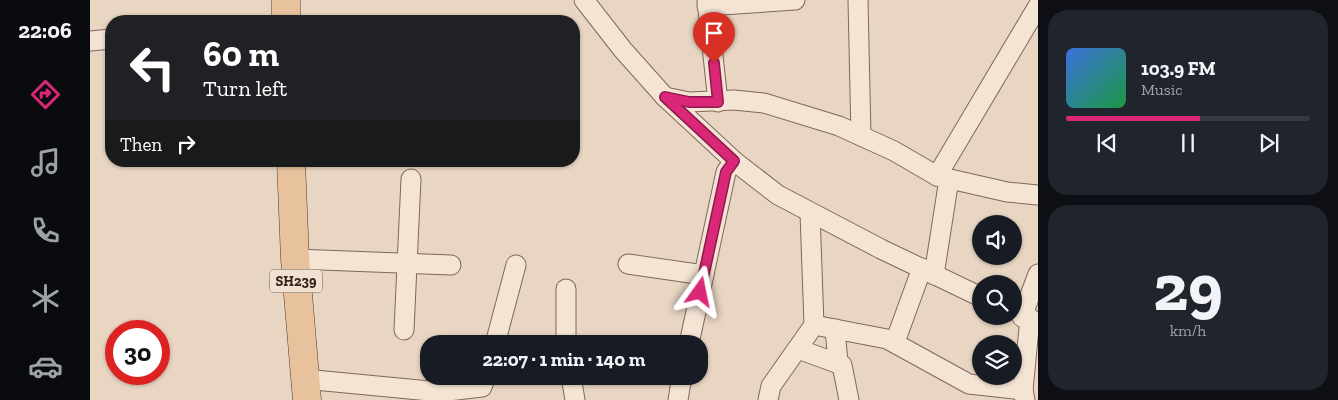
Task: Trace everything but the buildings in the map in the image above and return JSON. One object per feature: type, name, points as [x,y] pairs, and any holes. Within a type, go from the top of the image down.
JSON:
[{"type":"main road","points":[[286,0],[286,15]]},
{"type":"main road","name":"SH239","points":[[291,167],[295,259],[306,389]]},
{"type":"street","points":[[584,0],[623,50],[665,97],[734,161],[778,195],[810,213],[972,293]]},
{"type":"street","points":[[718,102],[707,3],[795,0]]},
{"type":"street","points":[[858,0],[861,136]]},
{"type":"street","points":[[895,342],[928,272],[943,177],[1038,6]]},
{"type":"street","points":[[90,41],[105,40]]},
{"type":"street","points":[[665,97],[689,102],[734,100],[764,103],[839,126],[894,151],[943,177],[1007,192],[1038,195]]},
{"type":"street","points":[[691,335],[726,172],[734,161]]},
{"type":"street","points":[[404,330],[411,180]]},
{"type":"street","points":[[768,400],[771,386],[814,325],[810,213]]},
{"type":"street","points":[[295,259],[451,265]]},
{"type":"street","points":[[628,264],[704,275]]},
{"type":"street","points":[[497,335],[516,265]]},
{"type":"street","points":[[814,325],[880,337],[895,342],[969,384],[1024,395],[1026,317],[1038,274]]},
{"type":"street","points":[[566,289],[566,335]]},
{"type":"street","points":[[835,329],[838,363]]},
{"type":"street","points":[[798,349],[842,365],[849,400]]},
{"type":"street","points":[[306,389],[440,392],[482,387],[483,385]]},
{"type":"street","points":[[572,385],[575,400]]},
{"type":"street","points":[[678,400],[680,385]]},
{"type":"route","points":[[700,292],[726,172],[734,161],[665,97],[689,102],[718,102],[714,63]]}]
